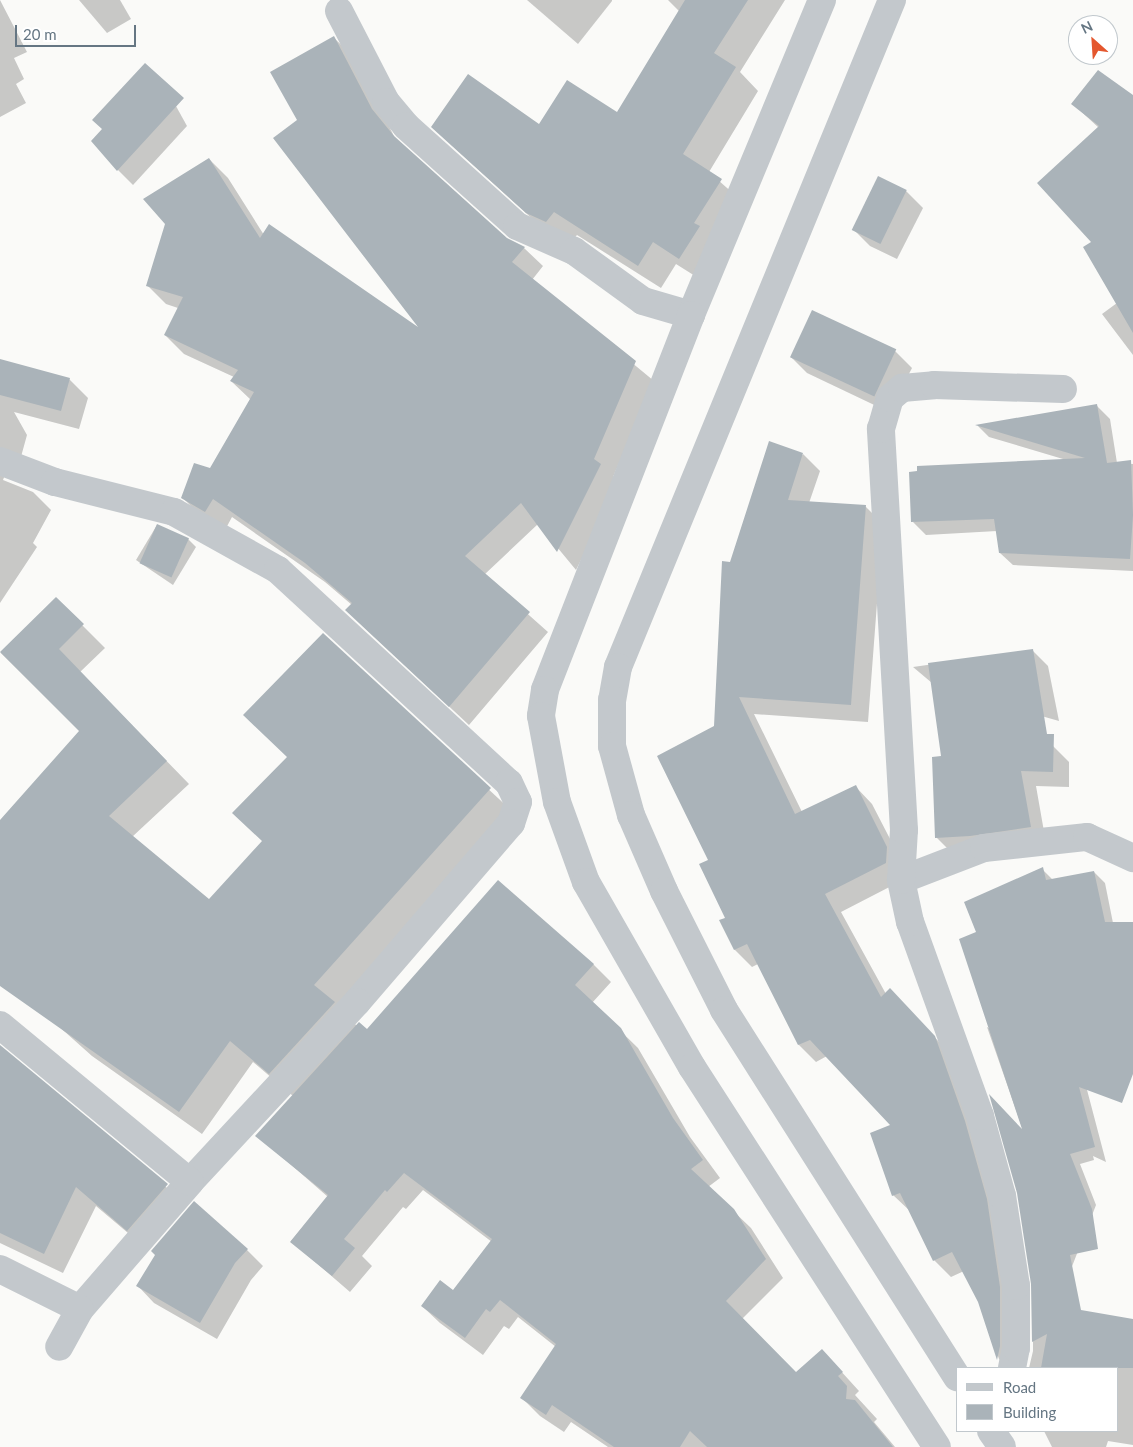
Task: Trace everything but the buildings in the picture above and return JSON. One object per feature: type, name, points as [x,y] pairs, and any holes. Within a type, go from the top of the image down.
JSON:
[{"type":"street","points":[[822,0],[691,315],[545,690],[541,716],[544,744],[557,802],[586,882],[692,1067],[937,1447]]},
{"type":"street","points":[[892,0],[618,667],[612,700],[612,746],[631,815],[664,891],[724,1010],[956,1375]]},
{"type":"street","points":[[339,11],[386,102],[406,126],[517,226],[574,251],[643,301],[691,315]]},
{"type":"street","points":[[1012,1367],[1016,1348],[1016,1286],[1002,1196],[980,1116],[910,922],[901,880],[904,830],[881,430],[890,398],[902,388],[934,385],[1063,389]]},
{"type":"street","points":[[0,460],[55,482],[174,512],[278,570],[509,783],[518,802],[511,823],[357,1002],[190,1182],[80,1309],[59,1346]]},
{"type":"street","points":[[901,880],[984,848],[1087,837],[1133,858]]},
{"type":"street","points":[[0,1025],[190,1182]]},
{"type":"street","points":[[0,1269],[80,1309]]},
{"type":"street","points":[[992,1432],[1002,1447]]}]
